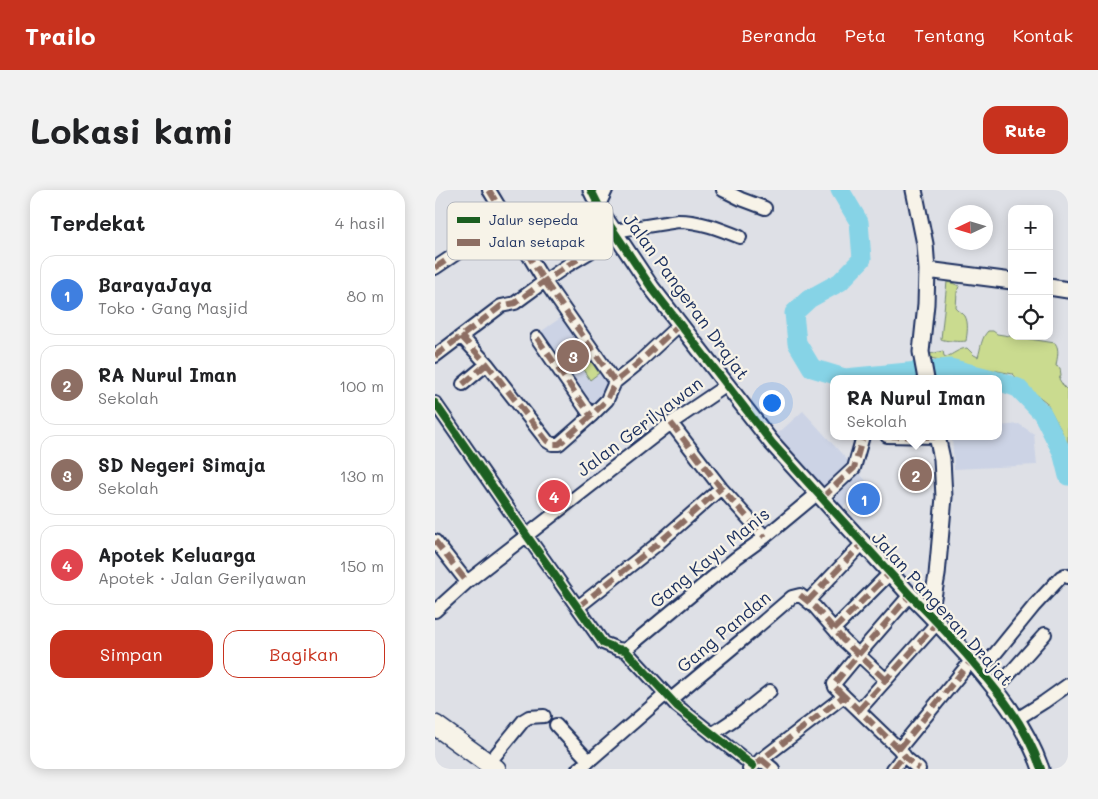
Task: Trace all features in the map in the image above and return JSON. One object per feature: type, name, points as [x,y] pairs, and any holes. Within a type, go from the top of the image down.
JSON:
[{"type":"main road","points":[[435,725],[492,766]]},
{"type":"street","points":[[489,190],[496,202]]},
{"type":"street","name":"Jalan Pangeran Drajat","points":[[591,190],[597,202]]},
{"type":"street","points":[[601,202],[607,190]]},
{"type":"street","points":[[723,190],[765,208]]},
{"type":"street","points":[[914,190],[925,244],[927,270],[921,357],[925,375]]},
{"type":"street","points":[[613,236],[678,221],[688,221],[717,228],[740,237]]},
{"type":"street","name":"Jalan Pangeran Drajat","points":[[613,230],[651,287],[772,443],[910,595],[934,618],[996,689],[1031,742],[1041,769]]},
{"type":"street","points":[[435,268],[447,260]]},
{"type":"street","points":[[532,260],[615,382]]},
{"type":"street","points":[[435,356],[501,306],[515,303],[576,260]]},
{"type":"street","points":[[927,270],[1008,280]]},
{"type":"street","points":[[1053,288],[1068,290]]},
{"type":"street","points":[[461,336],[487,364],[547,441],[556,445],[607,400],[615,382],[636,366],[680,324]]},
{"type":"street","points":[[537,338],[591,416]]},
{"type":"street","points":[[463,384],[487,364]]},
{"type":"street","name":"Jalan Gerilyawan","points":[[435,611],[467,582],[671,423],[727,385]]},
{"type":"street","points":[[435,403],[603,643],[625,650],[668,696],[712,734],[754,764],[773,769]]},
{"type":"street","points":[[671,423],[721,488],[765,537]]},
{"type":"street","name":"Gang Kayu Manis","points":[[625,650],[736,558],[854,468],[862,440]]},
{"type":"street","points":[[859,710],[886,680],[934,618],[944,497],[942,459],[938,440]]},
{"type":"street","points":[[578,607],[655,546],[721,488]]},
{"type":"street","points":[[435,541],[467,582]]},
{"type":"street","name":"Gang Pandan","points":[[578,769],[668,696],[749,634],[792,597],[804,598],[863,543]]},
{"type":"street","points":[[834,629],[890,573]]},
{"type":"street","points":[[893,769],[901,752],[976,666],[1061,576],[1065,575],[1068,577]]},
{"type":"street","points":[[910,595],[834,684],[919,769]]},
{"type":"street","points":[[804,598],[858,655],[886,680]]},
{"type":"street","points":[[996,689],[1045,634]]},
{"type":"street","points":[[1017,719],[1068,685]]},
{"type":"street","points":[[712,734],[770,691]]},
{"type":"street","points":[[754,764],[845,696]]},
{"type":"street","points":[[492,766],[524,720],[545,716]]},
{"type":"street","points":[[556,726],[589,761]]},
{"type":"shaded area","points":[[566,314],[610,378],[600,402],[588,411],[536,335]]},
{"type":"shaded area","points":[[803,411],[869,484],[840,510],[774,437]]},
{"type":"shaded area","points":[[1019,424],[1034,434],[1037,465],[954,469],[952,440],[1002,440],[1002,426]]},
{"type":"green space","points":[[947,282],[959,286],[956,308],[964,315],[967,322],[966,341],[941,339]]},
{"type":"green space","points":[[988,331],[993,331],[997,334],[1008,336],[1008,340],[1036,340],[1057,345],[1056,366],[1060,368],[1061,375],[1059,379],[1068,391],[1068,458],[1062,432],[1046,402],[1013,374],[930,358],[930,354],[943,351],[946,357],[967,348],[978,357]]},
{"type":"green space","points":[[586,354],[599,373],[590,380],[577,360]]},
{"type":"waterway","points":[[835,375],[812,368],[797,343],[794,313],[809,299],[840,282],[862,259],[859,222],[840,190]]},
{"type":"waterway","points":[[876,375],[950,368],[977,375]]},
{"type":"waterway","points":[[1002,382],[1018,388],[1042,413],[1062,452],[1068,476]]},
{"type":"marked path","points":[[489,190],[496,202]]},
{"type":"marked path","points":[[613,238],[617,236]]},
{"type":"marked path","points":[[435,268],[447,260]]},
{"type":"marked path","points":[[531,260],[615,382],[680,324]]},
{"type":"marked path","points":[[435,356],[501,306],[515,303],[576,260]]},
{"type":"marked path","points":[[461,336],[487,364],[547,441],[552,444],[559,444],[591,416],[607,400],[615,382]]},
{"type":"marked path","points":[[537,338],[591,416]]},
{"type":"marked path","points":[[463,384],[487,364]]},
{"type":"marked path","points":[[671,423],[721,488],[765,537]]},
{"type":"marked path","points":[[822,498],[854,468],[862,440]]},
{"type":"marked path","points":[[578,607],[655,546],[721,488]]},
{"type":"marked path","points":[[435,541],[467,582]]},
{"type":"marked path","points":[[808,601],[863,543]]},
{"type":"marked path","points":[[834,629],[890,573]]},
{"type":"marked path","points":[[800,595],[815,607],[843,640],[886,680]]},
{"type":"marked path","points":[[844,696],[834,684],[910,595]]},
{"type":"marked path","points":[[859,710],[937,623]]},
{"type":"marked path","points":[[899,749],[971,661]]},
{"type":"marked path","points":[[753,766],[844,696],[919,769]]},
{"type":"marked path","points":[[893,769],[904,755]]},
{"type":"marked path","points":[[761,759],[773,769]]},
{"type":"cycle path","points":[[591,190],[597,202]]},
{"type":"cycle path","points":[[613,230],[651,287],[772,443],[932,617],[999,694],[1027,737],[1041,769]]},
{"type":"cycle path","points":[[435,403],[603,643],[625,650],[677,706],[753,766]]},
{"type":"place","name":"SD Negeri Simaja","points":[[573,356]]},
{"type":"place","name":"RA Nurul Iman","points":[[916,475]]},
{"type":"place","name":"Apotek Keluarga","points":[[554,496]]},
{"type":"place","name":"BarayaJaya","points":[[864,499]]}]
